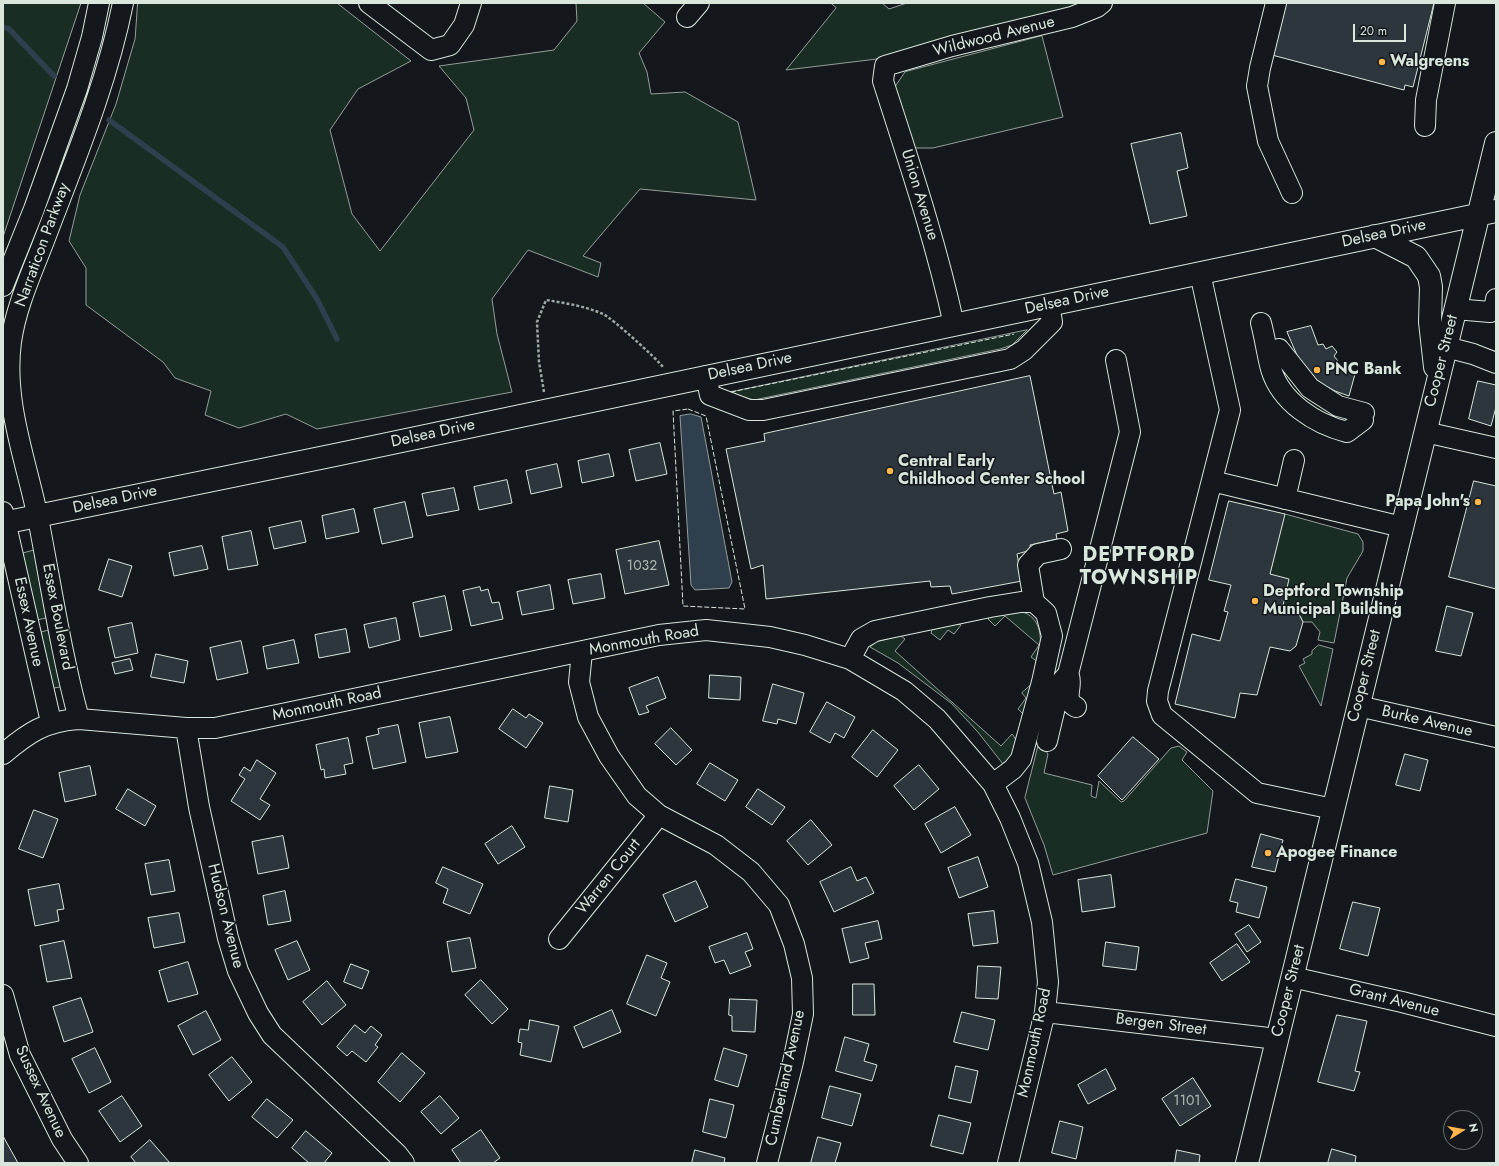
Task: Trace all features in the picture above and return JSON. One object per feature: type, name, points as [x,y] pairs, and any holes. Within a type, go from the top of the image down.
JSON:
[{"type":"main road","name":"Cooper Street","points":[[1247,1163],[1455,309],[1487,213],[1496,143]]},
{"type":"main road","name":"Delsea Drive","points":[[4,519],[37,516],[1487,213]]},
{"type":"main road","points":[[1375,236],[1416,257],[1429,276],[1431,287],[1430,322],[1437,383]]},
{"type":"street","name":"Narraticon Parkway","points":[[3,286],[34,209],[77,88],[92,37],[99,3]]},
{"type":"street","name":"Narraticon Parkway","points":[[37,516],[11,405],[9,372],[10,342],[15,320],[106,74],[123,3]]},
{"type":"street","points":[[368,3],[431,50],[450,45],[464,25],[471,3]]},
{"type":"street","name":"Wildwood Avenue","points":[[885,66],[952,46],[1072,17],[1097,7],[1102,3]]},
{"type":"street","points":[[1276,3],[1257,86],[1268,141],[1292,193]]},
{"type":"street","points":[[1424,126],[1426,100],[1445,3]]},
{"type":"street","name":"Union Avenue","points":[[885,66],[883,81],[943,272],[954,325]]},
{"type":"street","points":[[1200,273],[1230,410],[1158,691],[1159,709],[1162,715],[1257,794],[1333,809]]},
{"type":"street","points":[[706,376],[710,396],[749,410],[763,410],[1010,359],[1024,350],[1052,322],[1049,305]]},
{"type":"street","points":[[1455,309],[1494,310]]},
{"type":"street","points":[[1280,349],[1286,374],[1309,400],[1324,411],[1341,418],[1363,420],[1347,432],[1314,420],[1283,391],[1271,370],[1268,322],[1280,349],[1310,388],[1338,406],[1364,413]]},
{"type":"street","points":[[1446,347],[1473,354],[1496,363]]},
{"type":"street","points":[[1047,741],[1060,682],[1068,674],[1130,432],[1116,360]]},
{"type":"street","points":[[1425,432],[1496,448]]},
{"type":"street","points":[[1285,499],[1294,460]]},
{"type":"street","points":[[1212,481],[1402,527]]},
{"type":"street","name":"Essex Boulevard","points":[[37,516],[79,719]]},
{"type":"street","name":"Essex Avenue","points":[[4,519],[51,722]]},
{"type":"street","points":[[993,784],[1013,769],[1021,759],[1042,682],[1052,636],[1046,613],[1034,602],[1028,565],[1038,554],[1061,549]]},
{"type":"street","points":[[850,659],[861,639],[875,631],[998,606],[1021,602],[1034,602]]},
{"type":"street","points":[[29,628],[58,621]]},
{"type":"street","name":"Monmouth Road","points":[[51,722],[79,719],[186,728],[216,728],[659,635],[706,630],[770,637],[805,645],[850,659],[904,692],[937,719],[993,784],[1010,818],[1028,863],[1042,922],[1048,982],[1045,1012],[1008,1163]]},
{"type":"street","name":"Cumberland Avenue","points":[[582,652],[579,682],[588,717],[609,756],[637,796],[659,815],[716,845],[751,872],[779,905],[794,944],[802,978],[803,1014],[793,1062],[767,1163]]},
{"type":"street","points":[[1068,674],[1071,682],[1068,696],[1069,701],[1076,707]]},
{"type":"street","name":"Burke Avenue","points":[[1358,706],[1496,737]]},
{"type":"street","points":[[3,754],[28,734],[51,722]]},
{"type":"street","name":"Hudson Avenue","points":[[186,728],[199,807],[228,938],[238,971],[258,1013],[272,1035],[404,1163]]},
{"type":"street","name":"Warren Court","points":[[559,939],[659,815]]},
{"type":"street","name":"Grant Avenue","points":[[1292,977],[1397,1000],[1496,1026]]},
{"type":"street","name":"Sussex Avenue","points":[[3,995],[20,1055],[62,1139],[78,1163]]},
{"type":"street","name":"Bergen Street","points":[[1045,1012],[1277,1039]]},
{"type":"path","points":[[548,410],[539,362],[537,322],[546,300],[572,304],[604,314],[662,366],[666,384]]},
{"type":"green space","points":[[3,3],[81,3],[3,237]]},
{"type":"green space","points":[[138,3],[337,3],[411,61],[358,89],[330,130],[352,214],[380,251],[474,130],[466,98],[439,66],[554,50],[577,21],[576,3],[643,3],[665,22],[639,53],[647,72],[651,94],[685,92],[738,122],[756,200],[640,189],[583,256],[601,263],[598,277],[528,250],[492,299],[497,334],[512,392],[317,429],[286,414],[239,428],[205,415],[211,391],[175,378],[163,362],[86,305],[86,268],[69,241],[80,195],[116,104],[135,39]]},
{"type":"green space","points":[[831,3],[882,3],[889,9],[907,3],[1082,3],[1070,9],[978,35],[877,59],[786,70],[836,8]]},
{"type":"green space","points":[[1042,36],[1063,117],[933,148],[911,148],[892,91],[905,72]]},
{"type":"green space","points":[[1027,330],[1012,345],[1000,349],[754,400],[731,392]]},
{"type":"green space","points":[[1285,514],[1358,534],[1363,542],[1363,551],[1347,578],[1334,643],[1318,640],[1320,632],[1312,622],[1303,622],[1299,614],[1282,610],[1270,574]]},
{"type":"green space","points":[[35,550],[48,614],[46,618],[37,620],[21,554]]},
{"type":"green space","points":[[1019,611],[1033,618],[1037,624],[1040,638],[1038,662],[1031,657],[1039,645],[1005,616],[995,626],[988,619],[990,617]]},
{"type":"green space","points":[[958,624],[961,625],[954,634],[948,630],[940,640],[931,633],[932,630]]},
{"type":"green space","points":[[50,630],[62,683],[60,687],[54,688],[49,684],[39,633]]},
{"type":"green space","points":[[901,636],[905,639],[895,651],[1001,746],[1012,734],[1015,738],[1016,746],[1013,754],[1007,761],[1003,764],[977,731],[951,703],[898,663],[870,647],[876,642]]},
{"type":"green space","points":[[1319,645],[1333,649],[1321,706],[1299,666],[1305,663],[1303,659],[1312,654],[1312,651]]},
{"type":"green space","points":[[1030,686],[1031,689],[1025,713],[1022,713],[1018,709],[1026,698],[1022,693]]},
{"type":"green space","points":[[1039,743],[1048,754],[1044,773],[1092,785],[1091,796],[1096,798],[1099,781],[1121,802],[1124,801],[1171,748],[1179,746],[1187,752],[1182,760],[1213,791],[1207,833],[1053,875],[1044,845],[1025,798]]},
{"type":"water","points":[[691,414],[701,417],[732,582],[729,588],[695,590],[691,585],[680,416]]},
{"type":"building","points":[[1286,3],[1434,3],[1413,87],[1405,85],[1404,90],[1272,55]]},
{"type":"building","points":[[1181,133],[1188,168],[1177,171],[1187,216],[1150,224],[1131,144]]},
{"type":"building","points":[[1311,326],[1318,345],[1323,344],[1326,349],[1332,346],[1337,352],[1334,356],[1338,361],[1335,364],[1355,374],[1349,396],[1335,391],[1306,376],[1287,332]]},
{"type":"building","name":"Central Early Childhood Center School","points":[[1030,376],[1054,494],[1061,492],[1068,531],[1056,534],[1057,539],[1030,545],[1031,550],[1017,554],[1022,581],[952,594],[950,586],[931,587],[930,581],[766,599],[763,565],[751,569],[726,449],[765,441],[764,434]]},
{"type":"building","points":[[1478,381],[1496,385],[1496,407],[1491,426],[1469,419]]},
{"type":"building","points":[[660,443],[667,474],[636,481],[629,450]]},
{"type":"building","points":[[609,454],[614,476],[582,483],[578,461]]},
{"type":"building","points":[[557,464],[562,487],[531,494],[526,471]]},
{"type":"building","points":[[507,480],[512,503],[479,510],[474,487]]},
{"type":"building","points":[[1474,481],[1496,486],[1496,589],[1449,577]]},
{"type":"building","points":[[454,488],[459,510],[427,516],[422,494]]},
{"type":"building","name":"Deptford Township Municipal Building","points":[[1229,501],[1285,514],[1270,574],[1289,579],[1282,610],[1299,614],[1303,622],[1296,646],[1290,651],[1270,647],[1257,695],[1240,693],[1235,718],[1175,704],[1192,634],[1220,641],[1228,612],[1224,611],[1231,585],[1209,580]]},
{"type":"building","points":[[405,502],[413,537],[382,544],[374,509]]},
{"type":"building","points":[[354,509],[359,532],[326,539],[322,516]]},
{"type":"building","points":[[301,521],[306,542],[274,549],[269,528]]},
{"type":"building","points":[[251,531],[258,565],[228,570],[222,537]]},
{"type":"building","points":[[659,541],[669,585],[625,594],[616,550]]},
{"type":"building","points":[[202,546],[208,569],[174,576],[169,553]]},
{"type":"building","points":[[109,559],[132,566],[122,597],[99,590]]},
{"type":"building","points":[[601,574],[605,598],[573,604],[568,580]]},
{"type":"building","points":[[550,585],[554,609],[522,615],[517,592]]},
{"type":"building","points":[[480,587],[481,591],[488,589],[492,603],[499,602],[503,619],[471,626],[463,591]]},
{"type":"building","points":[[445,596],[452,630],[420,637],[413,603]]},
{"type":"building","points":[[1447,606],[1473,613],[1461,656],[1436,651]]},
{"type":"building","points":[[396,618],[400,640],[369,648],[364,625]]},
{"type":"building","points":[[132,623],[138,653],[115,658],[108,628]]},
{"type":"building","points":[[346,629],[350,652],[319,658],[315,635]]},
{"type":"building","points":[[294,640],[299,663],[267,669],[263,647]]},
{"type":"building","points":[[241,641],[248,673],[217,680],[210,648]]},
{"type":"building","points":[[156,654],[188,661],[184,683],[151,677]]},
{"type":"building","points":[[130,659],[133,670],[115,674],[112,663]]},
{"type":"building","points":[[710,675],[741,677],[740,700],[709,698]]},
{"type":"building","points":[[658,677],[666,698],[646,706],[649,712],[639,715],[629,688]]},
{"type":"building","points":[[773,684],[804,693],[796,724],[778,719],[777,724],[763,721]]},
{"type":"building","points":[[827,702],[855,717],[844,738],[835,733],[830,743],[810,732]]},
{"type":"building","points":[[513,709],[526,718],[529,714],[543,723],[526,748],[499,729]]},
{"type":"building","points":[[450,717],[458,752],[426,758],[419,723]]},
{"type":"building","points":[[398,725],[406,762],[373,769],[366,737],[379,734],[378,729]]},
{"type":"building","points":[[671,728],[692,750],[676,765],[655,744]]},
{"type":"building","points":[[873,730],[898,750],[877,777],[852,757]]},
{"type":"building","points":[[1133,737],[1159,759],[1122,800],[1098,776]]},
{"type":"building","points":[[348,738],[353,763],[344,765],[346,774],[325,778],[324,769],[321,770],[316,745]]},
{"type":"building","points":[[1405,754],[1428,760],[1420,791],[1396,785]]},
{"type":"building","points":[[257,760],[276,773],[260,799],[270,805],[260,820],[231,801],[245,779],[239,775],[244,767],[250,771]]},
{"type":"building","points":[[710,763],[738,780],[725,801],[697,784]]},
{"type":"building","points":[[919,765],[939,789],[914,810],[894,786]]},
{"type":"building","points":[[90,766],[96,795],[65,802],[59,773]]},
{"type":"building","points":[[550,786],[573,790],[568,822],[545,818]]},
{"type":"building","points":[[128,789],[156,806],[145,826],[116,809]]},
{"type":"building","points":[[758,789],[785,807],[772,825],[746,807]]},
{"type":"building","points":[[955,807],[971,835],[941,853],[925,824]]},
{"type":"building","points":[[34,810],[58,819],[43,858],[19,849]]},
{"type":"building","points":[[811,820],[832,845],[808,865],[787,841]]},
{"type":"building","points":[[512,826],[525,847],[498,864],[485,844]]},
{"type":"building","name":"Apogee Finance","points":[[1261,834],[1283,840],[1275,872],[1252,867]]},
{"type":"building","points":[[283,836],[289,868],[258,874],[252,842]]},
{"type":"building","points":[[978,857],[988,887],[959,898],[948,868]]},
{"type":"building","points":[[169,860],[175,891],[151,895],[145,864]]},
{"type":"building","points":[[443,867],[483,884],[470,914],[443,903],[448,889],[436,883]]},
{"type":"building","points":[[851,867],[857,881],[866,877],[874,893],[834,912],[820,882]]},
{"type":"building","points":[[1111,875],[1115,907],[1082,912],[1078,880]]},
{"type":"building","points":[[1236,879],[1267,887],[1259,918],[1236,912],[1238,903],[1230,901]]},
{"type":"building","points":[[696,881],[708,907],[675,922],[663,895]]},
{"type":"building","points":[[59,884],[64,909],[57,910],[59,921],[35,926],[28,890]]},
{"type":"building","points":[[285,891],[291,921],[268,925],[263,896]]},
{"type":"building","points":[[1353,902],[1380,908],[1368,956],[1340,949]]},
{"type":"building","points":[[994,911],[998,943],[973,946],[968,914]]},
{"type":"building","points":[[179,913],[185,942],[154,948],[148,918]]},
{"type":"building","points":[[878,921],[882,939],[865,943],[869,958],[850,963],[842,929]]},
{"type":"building","points":[[1249,925],[1261,942],[1247,952],[1235,934]]},
{"type":"building","points":[[747,933],[753,949],[745,952],[751,966],[730,974],[724,960],[715,963],[709,947]]},
{"type":"building","points":[[470,938],[476,968],[452,972],[447,942]]},
{"type":"building","points":[[64,941],[72,978],[47,982],[40,946]]},
{"type":"building","points":[[297,941],[310,970],[288,980],[275,950]]},
{"type":"building","points":[[1106,942],[1139,947],[1136,970],[1103,966]]},
{"type":"building","points":[[1237,944],[1250,962],[1222,981],[1210,963]]},
{"type":"building","points":[[647,955],[667,963],[661,978],[670,982],[656,1016],[627,1004]]},
{"type":"building","points":[[188,962],[198,994],[168,1002],[159,971]]},
{"type":"building","points":[[351,964],[369,971],[362,989],[344,982]]},
{"type":"building","points":[[978,966],[1001,967],[998,999],[976,998]]},
{"type":"building","points":[[481,980],[508,1009],[492,1024],[465,995]]},
{"type":"building","points":[[327,981],[346,1005],[322,1025],[303,1002]]},
{"type":"building","points":[[853,984],[874,984],[875,1015],[853,1015]]},
{"type":"building","points":[[81,998],[93,1032],[64,1042],[53,1007]]},
{"type":"building","points":[[730,999],[757,1000],[755,1032],[732,1031],[732,1016],[729,1015]]},
{"type":"building","points":[[612,1010],[621,1032],[583,1048],[574,1027]]},
{"type":"building","points":[[206,1011],[221,1040],[193,1055],[178,1026]]},
{"type":"building","points":[[962,1012],[995,1020],[988,1050],[954,1042]]},
{"type":"building","points":[[1337,1015],[1367,1021],[1355,1071],[1360,1072],[1354,1091],[1318,1082]]},
{"type":"building","points":[[530,1020],[559,1026],[551,1062],[520,1055],[522,1043],[518,1042],[520,1029],[528,1030]]},
{"type":"building","points":[[355,1025],[365,1033],[371,1026],[382,1035],[375,1045],[378,1047],[366,1062],[352,1051],[347,1056],[337,1047]]},
{"type":"building","points":[[845,1037],[869,1044],[864,1061],[877,1065],[872,1081],[836,1071]]},
{"type":"building","points":[[95,1048],[111,1082],[89,1093],[72,1059]]},
{"type":"building","points":[[724,1048],[747,1055],[738,1087],[715,1080]]},
{"type":"building","points":[[402,1053],[425,1073],[400,1102],[378,1082]]},
{"type":"building","points":[[232,1057],[252,1082],[229,1101],[209,1075]]},
{"type":"building","points":[[956,1066],[978,1071],[971,1103],[949,1098]]},
{"type":"building","points":[[1106,1069],[1116,1089],[1088,1104],[1078,1085]]},
{"type":"building","points":[[1193,1078],[1211,1106],[1180,1126],[1162,1099]]},
{"type":"building","points":[[830,1086],[861,1094],[852,1126],[822,1118]]},
{"type":"building","points":[[122,1096],[142,1126],[120,1142],[99,1111]]},
{"type":"building","points":[[440,1096],[459,1118],[441,1134],[421,1112]]},
{"type":"building","points":[[267,1099],[293,1120],[277,1138],[252,1117]]},
{"type":"building","points":[[710,1099],[734,1105],[726,1138],[703,1132]]},
{"type":"building","points":[[939,1115],[971,1123],[963,1154],[931,1146]]},
{"type":"building","points":[[1060,1121],[1083,1127],[1076,1159],[1052,1153]]},
{"type":"building","points":[[481,1130],[500,1158],[493,1163],[461,1163],[452,1150]]},
{"type":"building","points":[[306,1131],[332,1153],[324,1163],[309,1163],[292,1148]]},
{"type":"building","points":[[3,1136],[18,1163],[3,1163]]},
{"type":"building","points":[[818,1137],[841,1143],[835,1163],[811,1163]]},
{"type":"building","points":[[150,1140],[170,1163],[136,1163],[131,1157]]},
{"type":"building","points":[[1332,1149],[1356,1156],[1355,1163],[1328,1163]]},
{"type":"building","points":[[695,1150],[725,1158],[724,1163],[692,1163]]},
{"type":"building","points":[[1177,1150],[1200,1155],[1199,1163],[1175,1163]]},
{"type":"waterway","points":[[3,27],[9,29],[54,76]]},
{"type":"waterway","points":[[109,120],[283,247],[317,299],[337,339]]},
{"type":"fence","points":[[731,392],[1014,334]]},
{"type":"fence","points":[[688,409],[706,416],[745,609],[683,606],[673,411],[688,409]]},
{"type":"place","name":"Walgreens","points":[[1382,62]]},
{"type":"place","name":"PNC Bank","points":[[1317,370]]},
{"type":"place","name":"Central Early Childhood Center School","points":[[890,471]]},
{"type":"place","name":"Papa John's","points":[[1478,502]]},
{"type":"place","name":"Deptford Township Municipal Building","points":[[1255,601]]},
{"type":"place","name":"Apogee Finance","points":[[1268,853]]},
{"type":"district","name":"DEPTFORD TOWNSHIP","points":[[1139,568]]}]
